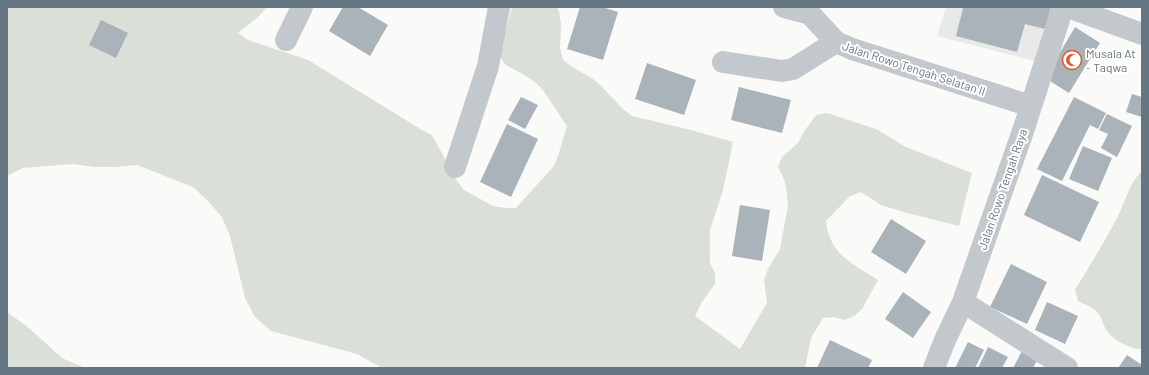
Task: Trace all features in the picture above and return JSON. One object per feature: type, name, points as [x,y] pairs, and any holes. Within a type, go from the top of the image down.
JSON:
[{"type":"street","points":[[286,40],[302,7]]},
{"type":"street","points":[[455,167],[488,66],[499,7]]},
{"type":"street","name":"Jalan Rowo Tengah Selatan II","points":[[784,7],[810,14],[836,42],[852,49],[1031,106]]},
{"type":"street","name":"Jalan Rowo Tengah Raya","points":[[934,368],[963,302],[1023,131],[1063,7]]},
{"type":"street","points":[[1068,7],[1142,34]]},
{"type":"street","points":[[723,62],[782,71],[793,69],[836,42]]},
{"type":"street","points":[[963,302],[1067,368]]},
{"type":"shaded area","points":[[7,7],[267,7],[257,18],[238,33],[248,40],[308,60],[432,135],[457,181],[464,190],[493,206],[516,208],[554,166],[567,126],[543,90],[535,82],[506,65],[499,56],[512,7],[556,7],[559,11],[561,24],[560,48],[563,60],[572,67],[592,78],[632,116],[733,142],[723,190],[710,230],[710,263],[715,273],[715,284],[702,302],[695,316],[740,349],[767,303],[764,280],[768,269],[780,249],[788,206],[786,186],[778,167],[782,157],[798,143],[803,133],[816,115],[827,113],[876,129],[906,147],[972,173],[959,226],[881,205],[861,192],[850,196],[826,221],[828,232],[837,250],[851,263],[878,280],[862,309],[854,316],[844,320],[834,317],[823,318],[811,338],[805,368],[382,368],[357,354],[271,331],[255,317],[245,298],[230,236],[222,217],[193,187],[137,165],[94,167],[73,164],[23,168],[7,176]]},
{"type":"shaded area","points":[[946,7],[1056,7],[1039,62],[937,36]]},
{"type":"shaded area","points":[[1142,171],[1142,349],[1138,349],[1128,346],[1114,338],[1107,331],[1097,312],[1078,301],[1075,290],[1116,220],[1133,182]]},
{"type":"shaded area","points":[[7,312],[29,328],[62,358],[85,368],[7,368]]},
{"type":"building","points":[[343,7],[358,7],[388,25],[370,56],[329,31]]},
{"type":"building","points":[[580,7],[602,7],[618,12],[603,60],[567,49]]},
{"type":"building","points":[[960,7],[1051,7],[1045,29],[1025,24],[1017,52],[956,36],[963,8]]},
{"type":"building","points":[[101,20],[128,33],[116,58],[89,45]]},
{"type":"building","name":"Musala At - Taqwa","points":[[1075,27],[1100,43],[1069,93],[1045,78]]},
{"type":"building","points":[[647,63],[696,80],[684,115],[635,99]]},
{"type":"building","points":[[739,87],[791,100],[782,133],[731,120]]},
{"type":"building","points":[[1132,94],[1142,97],[1142,117],[1126,112]]},
{"type":"building","points":[[521,97],[538,105],[525,129],[508,120]]},
{"type":"building","points":[[1074,97],[1106,113],[1098,129],[1090,125],[1062,181],[1037,169]]},
{"type":"building","points":[[1107,114],[1132,126],[1117,157],[1101,148],[1108,134],[1099,130]]},
{"type":"building","points":[[507,124],[538,139],[511,197],[480,182]]},
{"type":"building","points":[[1083,146],[1112,158],[1098,191],[1069,179]]},
{"type":"building","points":[[1042,175],[1099,202],[1080,242],[1024,215]]},
{"type":"building","points":[[740,205],[770,210],[762,261],[732,256]]},
{"type":"building","points":[[891,219],[926,241],[906,274],[871,252]]},
{"type":"building","points":[[1011,264],[1047,282],[1027,324],[990,307]]},
{"type":"building","points":[[903,292],[931,312],[913,338],[885,319]]},
{"type":"building","points":[[1047,302],[1078,316],[1065,344],[1035,330]]},
{"type":"building","points":[[830,340],[872,360],[868,368],[817,368]]},
{"type":"building","points":[[968,342],[984,350],[975,368],[955,368]]},
{"type":"building","points":[[988,347],[1008,357],[1002,368],[978,368]]},
{"type":"building","points":[[1023,349],[1039,357],[1033,368],[1013,368]]},
{"type":"building","points":[[1127,355],[1142,365],[1142,368],[1118,368]]},
{"type":"place","name":"Musala At - Taqwa","points":[[1072,60]]}]
